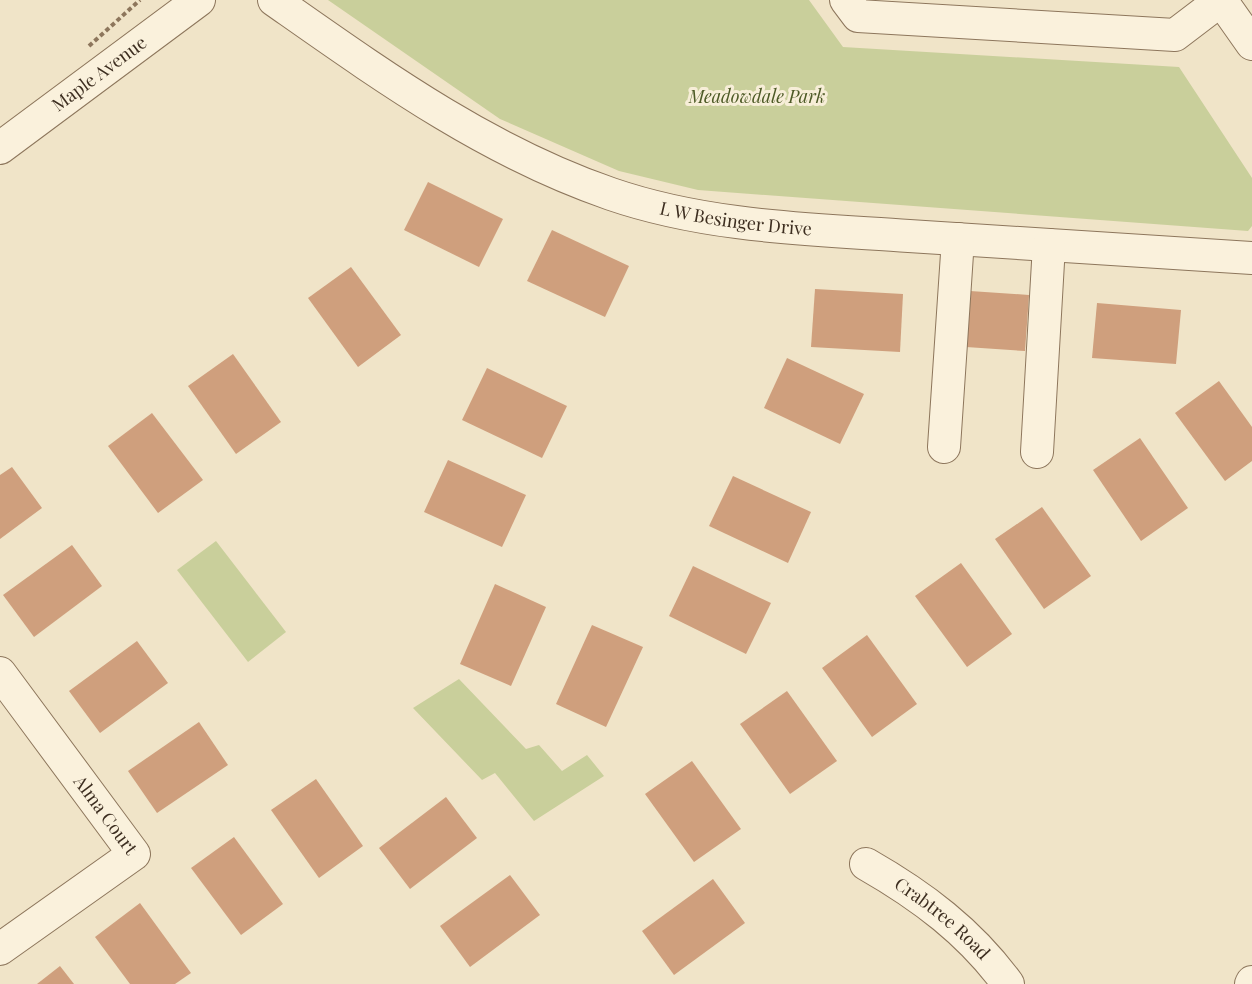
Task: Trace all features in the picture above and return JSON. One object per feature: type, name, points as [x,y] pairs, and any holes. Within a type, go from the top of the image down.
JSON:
[{"type":"street","name":"Maple Avenue","points":[[0,148],[199,0]]},
{"type":"street","name":"L W Besinger Drive","points":[[274,0],[444,116],[537,165],[612,195],[685,214],[768,226],[1252,258]]},
{"type":"street","points":[[846,0],[858,16],[1175,35],[1221,0],[1252,44]]},
{"type":"street","points":[[944,447],[958,239]]},
{"type":"street","points":[[1037,452],[1049,245]]},
{"type":"street","name":"Alma Court","points":[[0,673],[134,854],[0,949]]},
{"type":"street","name":"Crabtree Road","points":[[866,864],[914,891],[953,922],[1008,984]]},
{"type":"path","points":[[88,47],[140,0]]},
{"type":"green space","name":"Meadowdale Park","points":[[328,0],[809,0],[843,47],[1179,67],[1252,178],[1252,226],[1248,231],[698,190],[619,171],[500,119]]},
{"type":"green space","points":[[216,541],[286,632],[248,662],[177,570]]},
{"type":"green space","points":[[459,679],[526,749],[539,745],[562,771],[587,755],[604,776],[534,821],[495,773],[482,780],[413,708]]},
{"type":"building","points":[[428,182],[503,219],[479,267],[404,230]]},
{"type":"building","points":[[552,230],[629,266],[605,317],[527,281]]},
{"type":"building","points":[[351,267],[401,335],[358,367],[308,298]]},
{"type":"building","points":[[815,289],[903,294],[900,352],[811,347]]},
{"type":"building","points":[[970,291],[1029,295],[1025,351],[966,347]]},
{"type":"building","points":[[1097,303],[1181,310],[1176,364],[1092,358]]},
{"type":"building","points":[[233,354],[281,422],[236,454],[188,386]]},
{"type":"building","points":[[787,358],[864,394],[840,444],[764,408]]},
{"type":"building","points":[[487,368],[567,406],[542,458],[462,420]]},
{"type":"building","points":[[1219,381],[1252,427],[1252,461],[1225,481],[1175,413]]},
{"type":"building","points":[[152,413],[203,480],[158,513],[108,446]]},
{"type":"building","points":[[1140,438],[1188,508],[1141,541],[1093,470]]},
{"type":"building","points":[[448,460],[526,495],[502,547],[424,512]]},
{"type":"building","points":[[12,467],[42,508],[0,539],[0,475]]},
{"type":"building","points":[[733,476],[811,512],[788,563],[709,526]]},
{"type":"building","points":[[1042,507],[1091,576],[1044,609],[995,539]]},
{"type":"building","points":[[72,545],[102,586],[34,637],[3,595]]},
{"type":"building","points":[[961,563],[1012,634],[967,667],[915,596]]},
{"type":"building","points":[[693,566],[771,603],[746,654],[669,616]]},
{"type":"building","points":[[495,584],[546,607],[511,686],[460,664]]},
{"type":"building","points":[[592,625],[643,647],[606,727],[556,704]]},
{"type":"building","points":[[867,635],[917,704],[872,737],[822,668]]},
{"type":"building","points":[[137,641],[168,683],[100,733],[69,691]]},
{"type":"building","points":[[787,691],[837,761],[790,794],[740,724]]},
{"type":"building","points":[[199,722],[228,765],[157,813],[128,771]]},
{"type":"building","points":[[692,761],[741,829],[694,862],[645,794]]},
{"type":"building","points":[[316,779],[363,846],[319,878],[271,810]]},
{"type":"building","points":[[446,797],[477,838],[410,889],[379,848]]},
{"type":"building","points":[[234,837],[283,904],[241,935],[191,868]]},
{"type":"building","points":[[510,875],[540,915],[470,967],[440,926]]},
{"type":"building","points":[[713,879],[745,923],[674,975],[642,931]]},
{"type":"building","points":[[140,903],[191,973],[175,984],[130,984],[95,937]]},
{"type":"building","points":[[60,966],[74,984],[37,984]]}]
